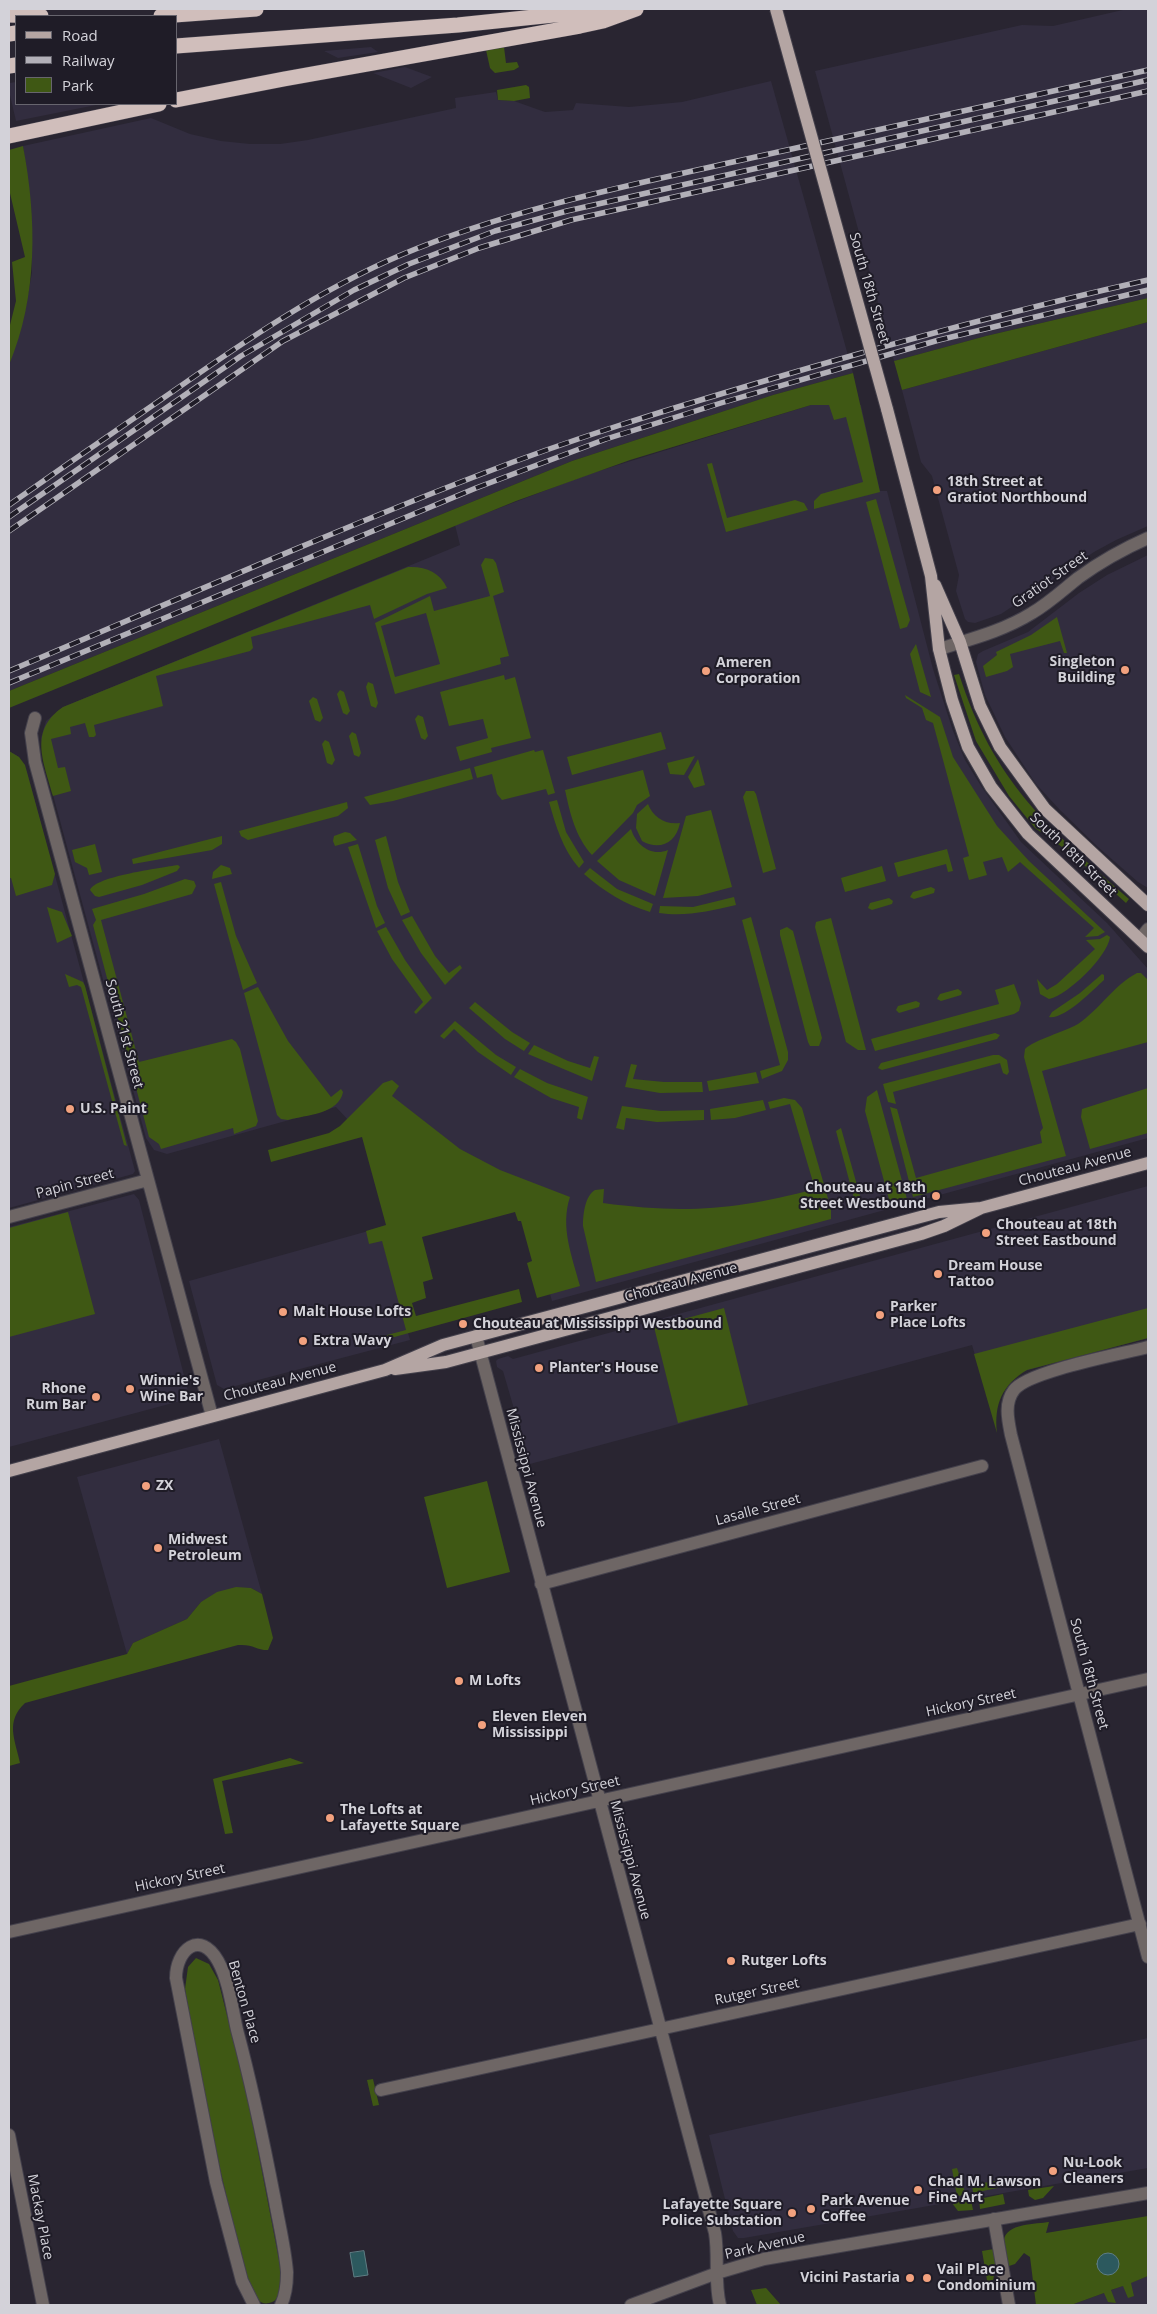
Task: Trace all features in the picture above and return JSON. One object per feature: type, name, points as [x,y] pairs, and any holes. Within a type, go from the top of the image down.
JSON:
[{"type":"highway","points":[[175,15],[256,9]]},
{"type":"highway","points":[[178,46],[458,25],[611,9]]},
{"type":"highway","points":[[178,100],[580,26],[636,9]]},
{"type":"highway","points":[[9,136],[154,105]]},
{"type":"main road","name":"South 18th Street","points":[[776,9],[888,409],[931,576],[938,649],[952,700],[968,746],[991,787],[1012,816],[1041,848],[1145,938]]},
{"type":"main road","name":"South 18th Street","points":[[931,576],[960,642],[986,722],[1015,770],[1045,809],[1148,905]]},
{"type":"main road","name":"Chouteau Avenue","points":[[9,1471],[385,1370],[430,1365],[480,1353],[928,1232],[981,1208],[1148,1163]]},
{"type":"main road","name":"Chouteau Avenue","points":[[385,1370],[427,1351],[476,1336],[939,1212],[981,1208]]},
{"type":"street","name":"Gratiot Street","points":[[938,649],[997,631],[1030,615],[1048,604],[1097,565],[1129,546],[1148,538]]},
{"type":"street","name":"South 21st Street","points":[[35,718],[31,740],[35,762],[212,1416]]},
{"type":"street","name":"Papin Street","points":[[9,1217],[148,1180]]},
{"type":"street","name":"Mississippi Avenue","points":[[476,1336],[715,2233],[720,2305]]},
{"type":"street","name":"South 18th Street","points":[[1148,1347],[1036,1376],[1015,1389],[1009,1398],[1008,1421],[1078,1695],[1148,1957]]},
{"type":"street","name":"Lasalle Street","points":[[541,1584],[982,1466]]},
{"type":"street","name":"Hickory Street","points":[[9,1932],[1148,1680]]},
{"type":"street","name":"Rutger Street","points":[[381,2090],[1140,1924]]},
{"type":"street","name":"Benton Place","points":[[254,2305],[242,2281],[218,2191],[197,2094],[176,1978],[180,1955],[193,1945],[202,1945],[209,1948],[218,1961],[240,2040],[272,2183],[286,2262],[286,2285],[281,2305]]},
{"type":"street","name":"Mackay Place","points":[[9,2135],[43,2305]]},
{"type":"street","name":"Park Avenue","points":[[631,2305],[717,2273],[764,2259],[1148,2193]]},
{"type":"street","points":[[994,2219],[1010,2305]]},
{"type":"shaded area","points":[[1127,9],[1148,9],[1148,298],[986,336],[894,361],[815,71],[1022,25],[1053,26]]},
{"type":"shaded area","points":[[371,47],[378,52],[338,58],[324,51]]},
{"type":"shaded area","points":[[405,67],[432,77],[411,88],[373,73]]},
{"type":"shaded area","points":[[771,81],[853,373],[773,395],[572,461],[9,691],[9,365],[24,315],[32,273],[31,206],[23,146],[151,118],[190,134],[221,141],[250,144],[280,144],[308,140],[456,108],[455,98],[496,92],[498,100],[514,101],[545,112],[573,110],[576,103],[629,107],[682,102]]},
{"type":"shaded area","points":[[15,82],[15,105],[96,105],[16,121],[9,83]]},
{"type":"shaded area","points":[[1148,322],[1148,526],[1094,552],[1001,614],[975,623],[968,622],[965,619],[956,591],[959,575],[932,476],[921,462],[902,390]]},
{"type":"shaded area","points":[[811,405],[861,405],[880,491],[887,491],[933,669],[953,731],[965,760],[1021,842],[1107,923],[1148,969],[1148,1138],[552,1301],[524,1202],[363,1136],[336,1107],[167,1154],[154,1150],[146,1138],[43,758],[41,738],[46,721],[63,707],[460,545],[455,525],[586,475]]},
{"type":"shaded area","points":[[1148,555],[1148,888],[1138,882],[1098,847],[1036,784],[1005,737],[985,695],[976,662],[978,654],[1028,632],[1079,593],[1107,575]]},
{"type":"shaded area","points":[[9,751],[19,757],[27,772],[135,1171],[133,1174],[9,1208]]},
{"type":"shaded area","points":[[1148,1186],[1148,1338],[983,1382],[972,1345],[530,1464],[503,1371],[497,1367],[496,1361],[498,1359],[508,1356],[513,1359]]},
{"type":"shaded area","points":[[134,1194],[139,1200],[189,1395],[184,1400],[9,1447],[9,1227]]},
{"type":"shaded area","points":[[379,1228],[410,1340],[224,1389],[217,1385],[189,1281]]},
{"type":"shaded area","points":[[219,1439],[262,1594],[251,1588],[201,1602],[187,1619],[133,1643],[127,1654],[77,1477]]},
{"type":"shaded area","points":[[1148,2038],[1148,2168],[744,2238],[738,2238],[733,2231],[709,2135]]},
{"type":"shaded area","points":[[364,2251],[368,2275],[354,2277],[350,2253]]},
{"type":"shaded area","points":[[1108,2253],[1116,2256],[1119,2264],[1116,2272],[1108,2275],[1100,2272],[1097,2264],[1100,2256]]},
{"type":"shaded area","points":[[1148,2276],[1148,2305],[1071,2305],[1104,2293]]},
{"type":"green space","points":[[504,47],[506,63],[517,62],[519,67],[514,70],[495,73],[490,68],[486,50]]},
{"type":"green space","points":[[526,85],[529,87],[530,98],[514,101],[498,100],[497,90]]},
{"type":"green space","points":[[23,146],[31,201],[32,257],[30,285],[25,312],[19,339],[9,365],[9,329],[16,301],[12,262],[25,257],[9,189],[9,150]]},
{"type":"green space","points":[[1148,298],[1148,322],[902,390],[894,361],[986,336]]},
{"type":"green space","points":[[853,373],[880,492],[814,509],[814,501],[821,494],[863,482],[846,417],[834,420],[829,405],[811,405],[630,460],[516,501],[9,708],[9,691],[572,461],[773,395]]},
{"type":"green space","points":[[712,463],[727,518],[795,500],[804,503],[808,510],[726,532],[707,464]]},
{"type":"green space","points":[[876,499],[910,620],[907,627],[900,629],[866,502]]},
{"type":"green space","points":[[485,558],[493,559],[496,563],[504,592],[493,596],[509,656],[500,658],[501,664],[395,694],[375,623],[430,596],[434,611],[490,596],[481,565]],"holes":[[[426,613],[440,664],[395,677],[381,626]]]},
{"type":"green space","points":[[408,567],[431,571],[444,582],[447,588],[427,594],[374,619],[370,605],[251,637],[253,648],[250,651],[156,676],[163,706],[94,725],[96,735],[94,737],[89,737],[85,723],[70,727],[71,734],[51,739],[58,768],[65,767],[71,791],[53,796],[43,759],[42,737],[45,726],[52,716],[63,707]]},
{"type":"green space","points":[[1057,617],[1067,653],[1064,653],[1060,641],[1010,654],[1013,667],[1007,671],[986,677],[983,666],[997,655],[996,652],[1031,635]]},
{"type":"green space","points":[[916,644],[931,697],[920,692],[910,654]]},
{"type":"green space","points":[[959,674],[988,744],[1006,773],[1026,800],[1048,824],[1129,899],[1126,903],[1072,854],[1035,828],[1009,796],[976,741],[954,675]]},
{"type":"green space","points":[[504,675],[505,680],[515,677],[531,738],[491,748],[492,752],[460,761],[456,747],[488,738],[483,719],[449,726],[440,692]]},
{"type":"green space","points":[[368,682],[373,684],[378,703],[376,708],[371,706],[366,687]]},
{"type":"green space","points":[[340,690],[344,692],[350,711],[347,715],[343,713],[337,694]]},
{"type":"green space","points":[[905,695],[940,717],[953,757],[997,826],[1029,861],[1105,932],[1098,936],[1085,937],[1094,928],[1020,862],[1008,872],[1002,857],[983,862],[987,875],[969,880],[963,858],[969,856],[933,723],[926,720],[922,708],[906,698]]},
{"type":"green space","points":[[313,697],[317,699],[323,718],[320,722],[315,720],[309,701]]},
{"type":"green space","points":[[418,715],[423,717],[428,736],[425,740],[421,738],[415,719]]},
{"type":"green space","points":[[352,732],[356,734],[361,753],[359,757],[354,755],[349,736]]},
{"type":"green space","points":[[661,732],[666,749],[572,775],[567,757]]},
{"type":"green space","points":[[325,740],[329,742],[335,760],[332,765],[327,763],[322,744]]},
{"type":"green space","points":[[534,750],[535,752],[543,750],[555,793],[548,795],[546,789],[502,800],[497,794],[492,774],[477,778],[474,767]]},
{"type":"green space","points":[[9,751],[19,757],[25,765],[55,874],[52,885],[16,896],[11,878],[9,878]]},
{"type":"green space","points":[[695,756],[684,775],[670,774],[667,763]]},
{"type":"green space","points":[[698,759],[705,785],[694,788],[688,777]]},
{"type":"green space","points":[[470,768],[473,779],[393,801],[370,805],[364,797]]},
{"type":"green space","points":[[643,770],[650,796],[637,805],[633,813],[592,855],[577,832],[565,790]]},
{"type":"green space","points":[[746,791],[754,791],[756,794],[776,869],[763,873],[743,797]]},
{"type":"green space","points":[[557,800],[566,832],[584,862],[579,868],[564,845],[554,820],[549,802]]},
{"type":"green space","points":[[347,802],[348,808],[338,816],[248,840],[241,836],[239,831]]},
{"type":"green space","points":[[648,804],[653,813],[660,819],[669,823],[680,823],[675,836],[661,845],[642,841],[636,828],[637,814]]},
{"type":"green space","points":[[711,810],[732,887],[698,896],[663,898],[686,816]]},
{"type":"green space","points":[[631,829],[640,845],[650,851],[662,852],[668,850],[655,896],[619,880],[597,861]]},
{"type":"green space","points":[[345,832],[350,833],[357,840],[335,846],[334,836]]},
{"type":"green space","points":[[222,836],[222,844],[212,850],[133,864],[132,859]]},
{"type":"green space","points":[[386,836],[398,882],[410,912],[401,916],[388,888],[375,840]]},
{"type":"green space","points":[[95,844],[102,872],[89,875],[87,868],[75,862],[72,850]]},
{"type":"green space","points":[[358,844],[377,906],[385,923],[376,928],[348,847]]},
{"type":"green space","points":[[947,849],[953,871],[948,872],[946,864],[898,877],[894,863]]},
{"type":"green space","points":[[178,865],[180,867],[177,871],[142,885],[99,897],[95,896],[90,890],[95,885],[116,877]]},
{"type":"green space","points":[[221,865],[230,868],[232,874],[212,879],[213,872]]},
{"type":"green space","points":[[882,866],[886,881],[845,892],[841,878]]},
{"type":"green space","points":[[590,868],[617,889],[653,904],[650,912],[615,897],[600,886],[584,874]]},
{"type":"green space","points":[[185,879],[194,881],[196,886],[192,894],[101,920],[139,1062],[232,1039],[240,1049],[258,1121],[256,1126],[234,1134],[233,1128],[161,1149],[159,1144],[149,1137],[93,925],[96,920],[92,909],[144,894]]},
{"type":"green space","points":[[221,882],[236,936],[257,983],[243,990],[214,884]]},
{"type":"green space","points":[[931,887],[935,889],[934,893],[914,899],[910,897],[913,892]]},
{"type":"green space","points":[[734,897],[736,905],[698,913],[659,913],[660,906],[693,907]]},
{"type":"green space","points":[[889,898],[893,901],[892,904],[872,910],[868,908],[870,903]]},
{"type":"green space","points":[[47,907],[62,912],[72,936],[57,943]]},
{"type":"green space","points":[[412,916],[435,956],[449,973],[460,965],[462,968],[445,985],[421,953],[402,920]]},
{"type":"green space","points":[[751,917],[788,1052],[788,1060],[782,1071],[762,1079],[760,1071],[780,1065],[742,920]]},
{"type":"green space","points":[[831,918],[866,1050],[858,1050],[846,1042],[815,927],[816,922]]},
{"type":"green space","points":[[386,927],[405,960],[432,998],[416,1014],[414,1012],[423,1002],[392,959],[377,931]]},
{"type":"green space","points":[[787,927],[793,931],[822,1038],[819,1046],[810,1046],[808,1042],[780,935],[780,930]]},
{"type":"green space","points":[[1107,935],[1110,937],[1108,945],[1095,964],[1076,983],[1066,991],[1049,999],[1040,994],[1037,979],[1047,990],[1057,984],[1095,949],[1086,940],[1100,939]]},
{"type":"green space","points":[[1137,973],[1141,973],[1148,980],[1148,1042],[1042,1071],[1066,1156],[913,1197],[890,1107],[897,1109],[916,1178],[1042,1143],[1040,1132],[1043,1128],[1024,1057],[1025,1049],[1035,1042],[1078,1024],[1121,984]]},
{"type":"green space","points":[[65,974],[83,982],[85,986],[127,1146],[124,1145],[81,987],[77,985],[69,987]]},
{"type":"green space","points":[[1102,974],[1104,975],[1104,980],[1078,1003],[1062,1014],[1049,1017],[1052,1012],[1080,993]]},
{"type":"green space","points":[[1014,984],[1021,1003],[1019,1011],[1014,1014],[875,1051],[871,1039],[999,1004],[995,990]]},
{"type":"green space","points":[[258,987],[288,1041],[331,1097],[341,1089],[343,1092],[340,1099],[329,1109],[288,1120],[281,1119],[277,1115],[244,993]]},
{"type":"green space","points":[[958,989],[962,992],[961,995],[941,1001],[937,999],[940,994]]},
{"type":"green space","points":[[916,1001],[920,1003],[919,1007],[899,1013],[896,1010],[898,1006]]},
{"type":"green space","points":[[475,1002],[512,1032],[530,1043],[524,1051],[505,1039],[469,1008]]},
{"type":"green space","points":[[455,1021],[496,1055],[516,1067],[511,1075],[478,1052],[454,1029],[444,1039],[440,1036]]},
{"type":"green space","points":[[995,1033],[1000,1035],[997,1039],[882,1070],[878,1068],[881,1063]]},
{"type":"green space","points":[[534,1045],[568,1061],[590,1068],[594,1056],[599,1057],[592,1081],[528,1054]]},
{"type":"green space","points":[[999,1055],[1007,1060],[1009,1072],[1007,1075],[1003,1073],[1000,1063],[893,1092],[896,1104],[888,1102],[883,1084]]},
{"type":"green space","points":[[631,1064],[637,1065],[633,1079],[664,1082],[702,1082],[703,1092],[660,1093],[625,1087]]},
{"type":"green space","points":[[520,1069],[547,1083],[588,1097],[582,1120],[577,1118],[579,1107],[551,1098],[514,1077]]},
{"type":"green space","points":[[756,1072],[759,1083],[709,1091],[707,1081]]},
{"type":"green space","points":[[392,1080],[399,1086],[392,1096],[460,1149],[500,1170],[570,1197],[566,1219],[568,1242],[580,1286],[537,1298],[527,1263],[532,1261],[521,1221],[518,1221],[515,1212],[422,1237],[433,1279],[423,1282],[426,1298],[412,1303],[416,1316],[519,1289],[522,1302],[358,1347],[357,1343],[406,1330],[382,1241],[369,1244],[366,1231],[386,1225],[362,1137],[271,1162],[268,1150],[329,1133],[340,1126],[383,1083]]},
{"type":"green space","points":[[1148,1088],[1148,1133],[1090,1149],[1081,1117],[1082,1109]]},
{"type":"green space","points":[[877,1090],[907,1199],[890,1203],[865,1111],[867,1097]]},
{"type":"green space","points":[[784,1098],[795,1100],[802,1108],[831,1209],[831,1219],[596,1282],[583,1226],[587,1201],[595,1190],[604,1189],[603,1203],[685,1209],[735,1206],[815,1189],[790,1104],[770,1109],[768,1102]]},
{"type":"green space","points":[[763,1100],[766,1110],[735,1118],[711,1120],[710,1109]]},
{"type":"green space","points":[[622,1106],[661,1111],[704,1110],[704,1120],[657,1122],[626,1118],[624,1130],[616,1128]]},
{"type":"green space","points":[[841,1128],[862,1203],[861,1207],[856,1206],[836,1131]]},
{"type":"green space","points":[[68,1212],[95,1314],[9,1337],[9,1228]]},
{"type":"green space","points":[[724,1308],[748,1405],[678,1423],[654,1327]]},
{"type":"green space","points":[[1148,1308],[1148,1338],[1027,1370],[1018,1376],[1006,1389],[999,1404],[996,1423],[997,1433],[974,1354]]},
{"type":"green space","points":[[487,1481],[510,1572],[447,1588],[424,1497]]},
{"type":"green space","points":[[236,1587],[251,1588],[262,1594],[273,1638],[268,1650],[248,1645],[238,1645],[25,1703],[15,1717],[13,1724],[20,1763],[9,1766],[9,1686],[127,1654],[133,1643],[187,1619],[201,1602],[217,1592]]},
{"type":"green space","points":[[290,1758],[304,1763],[222,1781],[233,1833],[225,1834],[213,1779]]},
{"type":"green space","points":[[196,1958],[209,1964],[218,1980],[247,2094],[280,2265],[279,2293],[274,2301],[269,2303],[263,2303],[258,2300],[246,2279],[204,2101],[185,1989],[188,1967]]},
{"type":"green space","points":[[373,2079],[379,2105],[373,2106],[367,2080]]},
{"type":"green space","points":[[957,2168],[966,2195],[957,2196],[952,2169]]},
{"type":"green space","points":[[1006,2179],[1007,2186],[973,2193],[972,2185]]},
{"type":"green space","points":[[1054,2186],[1043,2198],[1035,2200],[1029,2196],[1028,2190]]},
{"type":"green space","points":[[1003,2194],[1005,2204],[980,2209],[979,2199]]},
{"type":"green space","points":[[971,2200],[973,2210],[958,2211],[952,2203]]},
{"type":"green space","points":[[1148,2216],[1148,2276],[1131,2283],[1134,2296],[1128,2298],[1123,2286],[1111,2290],[1116,2303],[1108,2302],[1104,2293],[1071,2305],[1036,2305],[1030,2257],[1024,2253],[1015,2264],[1008,2265],[1004,2241],[1006,2235],[1016,2228],[1049,2222],[1046,2233]]},
{"type":"green space","points":[[994,2249],[996,2268],[992,2284],[988,2286],[982,2251]]},
{"type":"green space","points":[[766,2288],[781,2305],[757,2305],[751,2290]]},
{"type":"railway","points":[[9,505],[227,354],[312,300],[371,269],[442,239],[484,224],[612,189],[1148,70]]},
{"type":"railway","points":[[9,517],[241,356],[354,290],[409,264],[495,231],[567,211],[1148,80]]},
{"type":"railway","points":[[9,531],[283,341],[404,278],[479,248],[571,220],[1148,91]]},
{"type":"railway","points":[[9,671],[361,522],[479,475],[584,437],[654,414],[905,341],[1002,315],[1148,280]]},
{"type":"railway","points":[[9,683],[476,488],[606,439],[721,403],[939,340],[1148,290]]},
{"type":"place","name":"18th Street at Gratiot Northbound","points":[[937,490]]},
{"type":"place","name":"Singleton Building","points":[[1125,670]]},
{"type":"place","name":"Ameren Corporation","points":[[706,671]]},
{"type":"place","name":"U.S. Paint","points":[[70,1109]]},
{"type":"place","name":"Chouteau at 18th Street Westbound","points":[[936,1196]]},
{"type":"place","name":"Chouteau at 18th Street Eastbound","points":[[986,1233]]},
{"type":"place","name":"Dream House Tattoo","points":[[938,1274]]},
{"type":"place","name":"Malt House Lofts","points":[[283,1312]]},
{"type":"place","name":"Parker Place Lofts","points":[[880,1315]]},
{"type":"place","name":"Chouteau at Mississippi Westbound","points":[[463,1324]]},
{"type":"place","name":"Extra Wavy","points":[[303,1341]]},
{"type":"place","name":"Planter's House","points":[[539,1368]]},
{"type":"place","name":"Winnie's Wine Bar","points":[[130,1389]]},
{"type":"place","name":"Rhone Rum Bar","points":[[96,1397]]},
{"type":"place","name":"ZX","points":[[146,1486]]},
{"type":"place","name":"Midwest Petroleum","points":[[158,1548]]},
{"type":"place","name":"M Lofts","points":[[459,1681]]},
{"type":"place","name":"Eleven Eleven Mississippi","points":[[482,1725]]},
{"type":"place","name":"The Lofts at Lafayette Square","points":[[330,1818]]},
{"type":"place","name":"Rutger Lofts","points":[[731,1961]]},
{"type":"place","name":"Nu-Look Cleaners","points":[[1053,2171]]},
{"type":"place","name":"Chad M. Lawson Fine Art","points":[[918,2190]]},
{"type":"place","name":"Park Avenue Coffee","points":[[811,2209]]},
{"type":"place","name":"Lafayette Square Police Substation","points":[[792,2213]]},
{"type":"place","name":"Vicini Pastaria","points":[[910,2278]]},
{"type":"place","name":"Vail Place Condominium","points":[[927,2278]]}]
